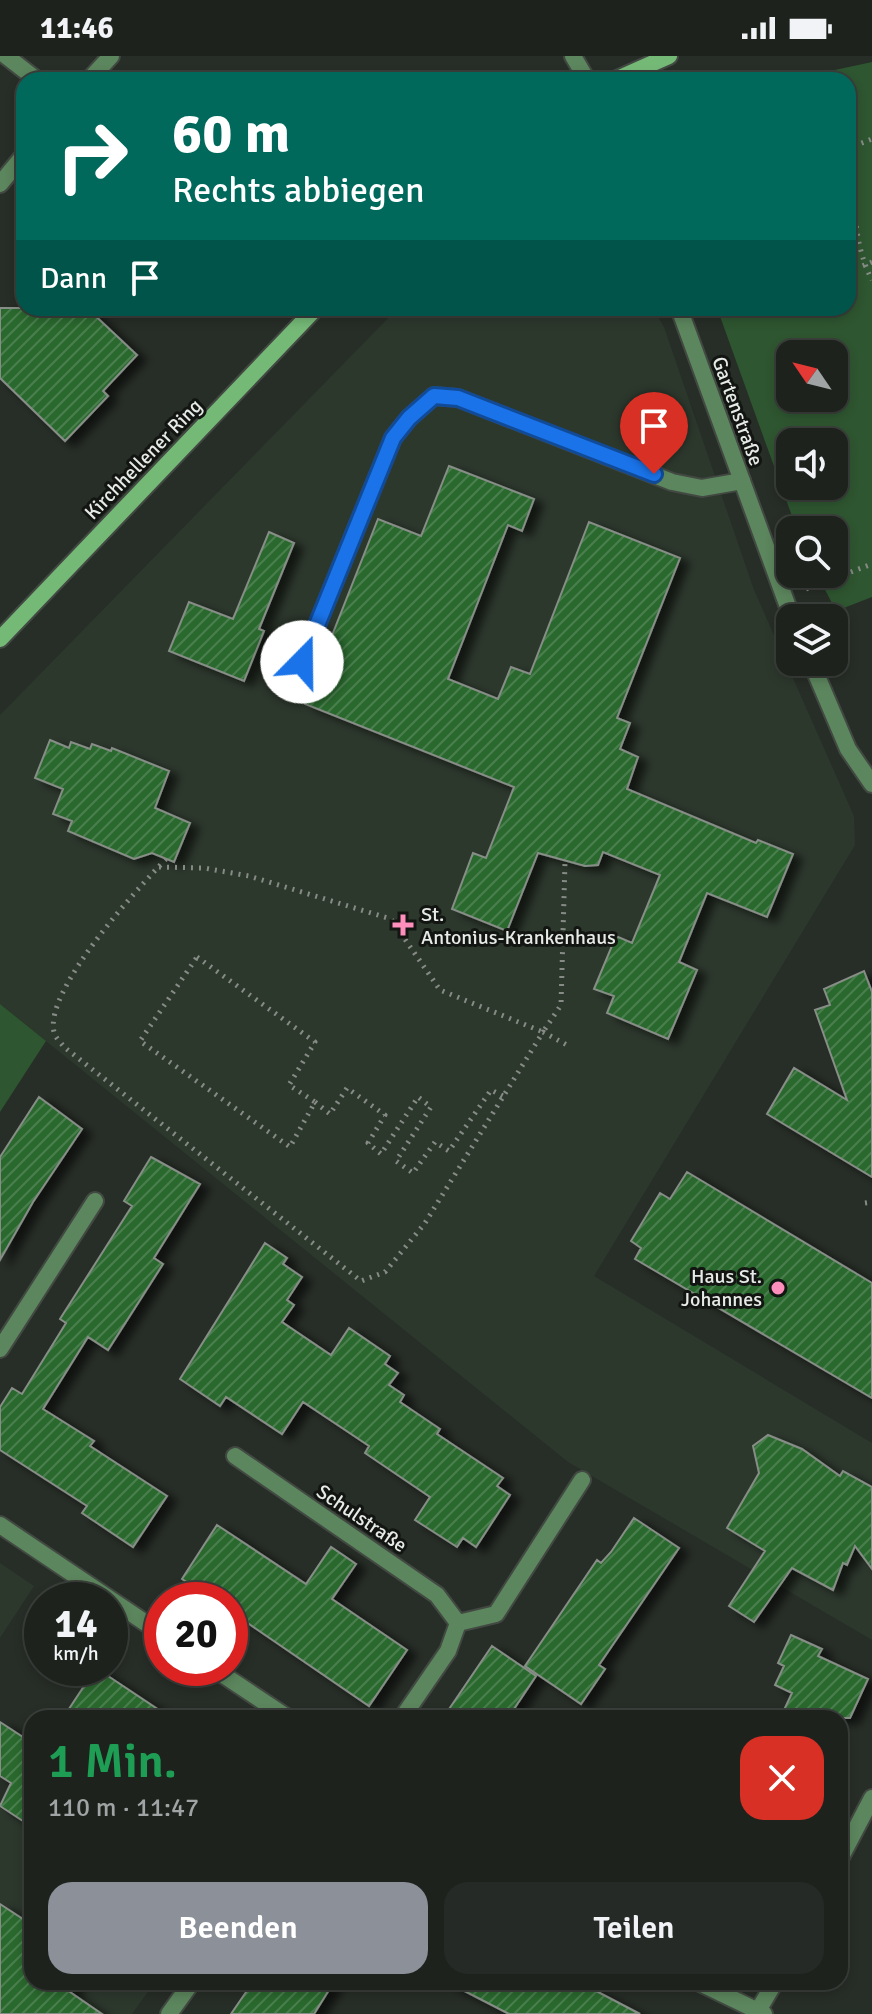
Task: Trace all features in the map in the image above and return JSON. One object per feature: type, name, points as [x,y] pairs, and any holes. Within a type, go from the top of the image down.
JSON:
[{"type":"street","points":[[6,56],[27,72]]},
{"type":"street","points":[[96,72],[111,56]]},
{"type":"street","points":[[633,72],[669,56]]},
{"type":"street","points":[[0,184],[16,165]]},
{"type":"street","name":"Kirchhellener Ring","points":[[0,639],[308,316]]},
{"type":"street","name":"Gartenstraße","points":[[682,316],[786,604]]},
{"type":"street","points":[[302,662],[393,438],[409,418],[434,396],[458,398],[672,482],[702,488],[742,481]]},
{"type":"street","points":[[817,676],[848,749],[872,784]]},
{"type":"street","points":[[0,1349],[95,1201]]},
{"type":"street","name":"Schulstraße","points":[[235,1456],[409,1574],[437,1595],[458,1623]]},
{"type":"street","points":[[407,1710],[448,1651],[458,1623],[496,1614],[582,1480]]},
{"type":"street","points":[[0,1525],[144,1622]]},
{"type":"street","points":[[240,1686],[276,1710]]},
{"type":"street","points":[[848,1844],[872,1798]]},
{"type":"street","points":[[169,2014],[186,1990]]},
{"type":"street","points":[[714,1990],[759,2013],[771,1990]]},
{"type":"path","points":[[856,219],[864,266],[872,280]]},
{"type":"path","points":[[856,269],[872,262]]},
{"type":"path","points":[[784,598],[872,564]]},
{"type":"path","points":[[166,859],[96,938],[55,1012],[54,1033],[64,1047],[361,1281],[385,1272],[425,1223],[561,1005],[565,862]]},
{"type":"path","points":[[159,867],[204,868],[249,876],[391,919],[440,990],[567,1045]]},
{"type":"path","points":[[315,1102],[290,1147],[140,1041],[197,957],[315,1042],[289,1085],[315,1102],[330,1114],[347,1088],[385,1115],[368,1143],[381,1154],[418,1097],[431,1107],[396,1161],[413,1173],[435,1142],[449,1151],[491,1090],[503,1096]]},
{"type":"shaded area","name":"St. Antonius-Krankenhaus","points":[[390,316],[658,316],[754,590],[776,640],[776,676],[792,676],[854,816],[855,845],[594,1276],[872,1443],[872,1640],[568,1462],[0,1004],[0,715]]},
{"type":"shaded area","points":[[0,1563],[28,1582],[24,1582],[24,1601],[0,1638]]},
{"type":"shaded area","points":[[0,1808],[24,1824],[24,1990],[149,1990],[132,2014],[0,2014]]},
{"type":"green space","points":[[872,62],[872,597],[848,606],[832,604],[824,588],[848,588],[848,516],[792,516],[786,500],[848,500],[848,428],[776,428],[776,472],[720,316],[856,316],[856,72],[825,72]]},
{"type":"green space","points":[[0,1004],[46,1041],[0,1112]]},
{"type":"building","points":[[0,308],[16,308],[16,316],[96,316],[137,355],[103,391],[108,396],[65,441],[0,378]]},
{"type":"building","points":[[449,466],[534,499],[522,531],[508,525],[448,679],[498,699],[511,667],[530,674],[589,522],[680,558],[617,718],[630,723],[620,749],[638,757],[627,789],[756,843],[758,840],[793,854],[767,917],[707,893],[679,962],[697,970],[668,1039],[607,1013],[614,996],[594,989],[616,936],[632,943],[660,875],[603,852],[598,865],[585,866],[538,853],[507,931],[452,909],[473,853],[486,858],[514,787],[305,704],[378,519],[421,536]]},
{"type":"building","points":[[269,532],[294,543],[259,629],[264,631],[244,681],[169,651],[189,602],[233,619]]},
{"type":"building","points":[[50,740],[69,748],[71,742],[90,749],[92,744],[111,751],[112,748],[169,771],[155,808],[190,823],[174,862],[152,853],[134,859],[68,831],[72,821],[53,814],[63,789],[35,778]]},
{"type":"building","points":[[864,971],[872,992],[872,1177],[767,1114],[794,1068],[847,1100],[815,1010],[830,1005],[824,989]]},
{"type":"building","points":[[39,1097],[82,1129],[33,1202],[0,1260],[0,1157]]},
{"type":"building","points":[[151,1157],[200,1184],[154,1258],[163,1264],[108,1350],[88,1337],[43,1409],[94,1441],[90,1446],[167,1496],[133,1547],[82,1513],[87,1506],[0,1450],[0,1407],[12,1388],[22,1394],[66,1323],[60,1319],[132,1206],[124,1201]]},
{"type":"building","name":"Haus St. Johannes","points":[[687,1172],[872,1283],[872,1398],[635,1259],[641,1248],[631,1241],[660,1193],[670,1199]]},
{"type":"building","points":[[265,1243],[287,1258],[283,1264],[302,1277],[287,1300],[294,1305],[282,1322],[331,1355],[349,1328],[390,1356],[385,1364],[398,1373],[389,1385],[404,1395],[400,1402],[440,1429],[437,1434],[503,1478],[497,1486],[510,1495],[476,1547],[463,1538],[457,1547],[415,1520],[430,1497],[365,1453],[369,1446],[303,1402],[282,1434],[226,1397],[220,1406],[180,1379]]},
{"type":"building","points":[[768,1435],[802,1449],[840,1476],[843,1471],[872,1487],[872,1569],[855,1546],[847,1565],[843,1563],[833,1590],[792,1568],[754,1622],[729,1606],[765,1551],[727,1528],[759,1473],[753,1446]]},
{"type":"building","points":[[634,1518],[679,1548],[599,1665],[605,1669],[581,1704],[525,1666],[597,1560],[601,1563],[611,1552]]},
{"type":"building","points":[[217,1525],[306,1584],[331,1547],[356,1564],[332,1599],[407,1650],[369,1706],[248,1623],[248,1582],[187,1582],[182,1579]]},
{"type":"building","points":[[791,1635],[822,1649],[818,1656],[868,1679],[850,1718],[848,1710],[784,1710],[792,1693],[775,1685],[784,1666],[778,1663]]},
{"type":"building","points":[[492,1646],[536,1676],[513,1710],[448,1710]]},
{"type":"building","points":[[84,1686],[123,1686],[159,1710],[68,1710]]},
{"type":"building","points":[[0,1722],[24,1738],[24,1822],[0,1806],[11,1783],[0,1776]]},
{"type":"building","points":[[0,1904],[24,1920],[24,1990],[71,1990],[70,1992],[102,2014],[0,2014]]},
{"type":"building","points":[[248,1990],[329,1990],[314,2014],[231,2014]]},
{"type":"building","points":[[462,1990],[594,1990],[640,2014],[509,2014]]},
{"type":"place","name":"St. Antonius-Krankenhaus","points":[[403,925]]},
{"type":"place","name":"Haus St. Johannes","points":[[778,1288]]},
{"type":"route","points":[[302,662],[393,438],[419,407],[434,396],[458,398],[654,474]]}]
